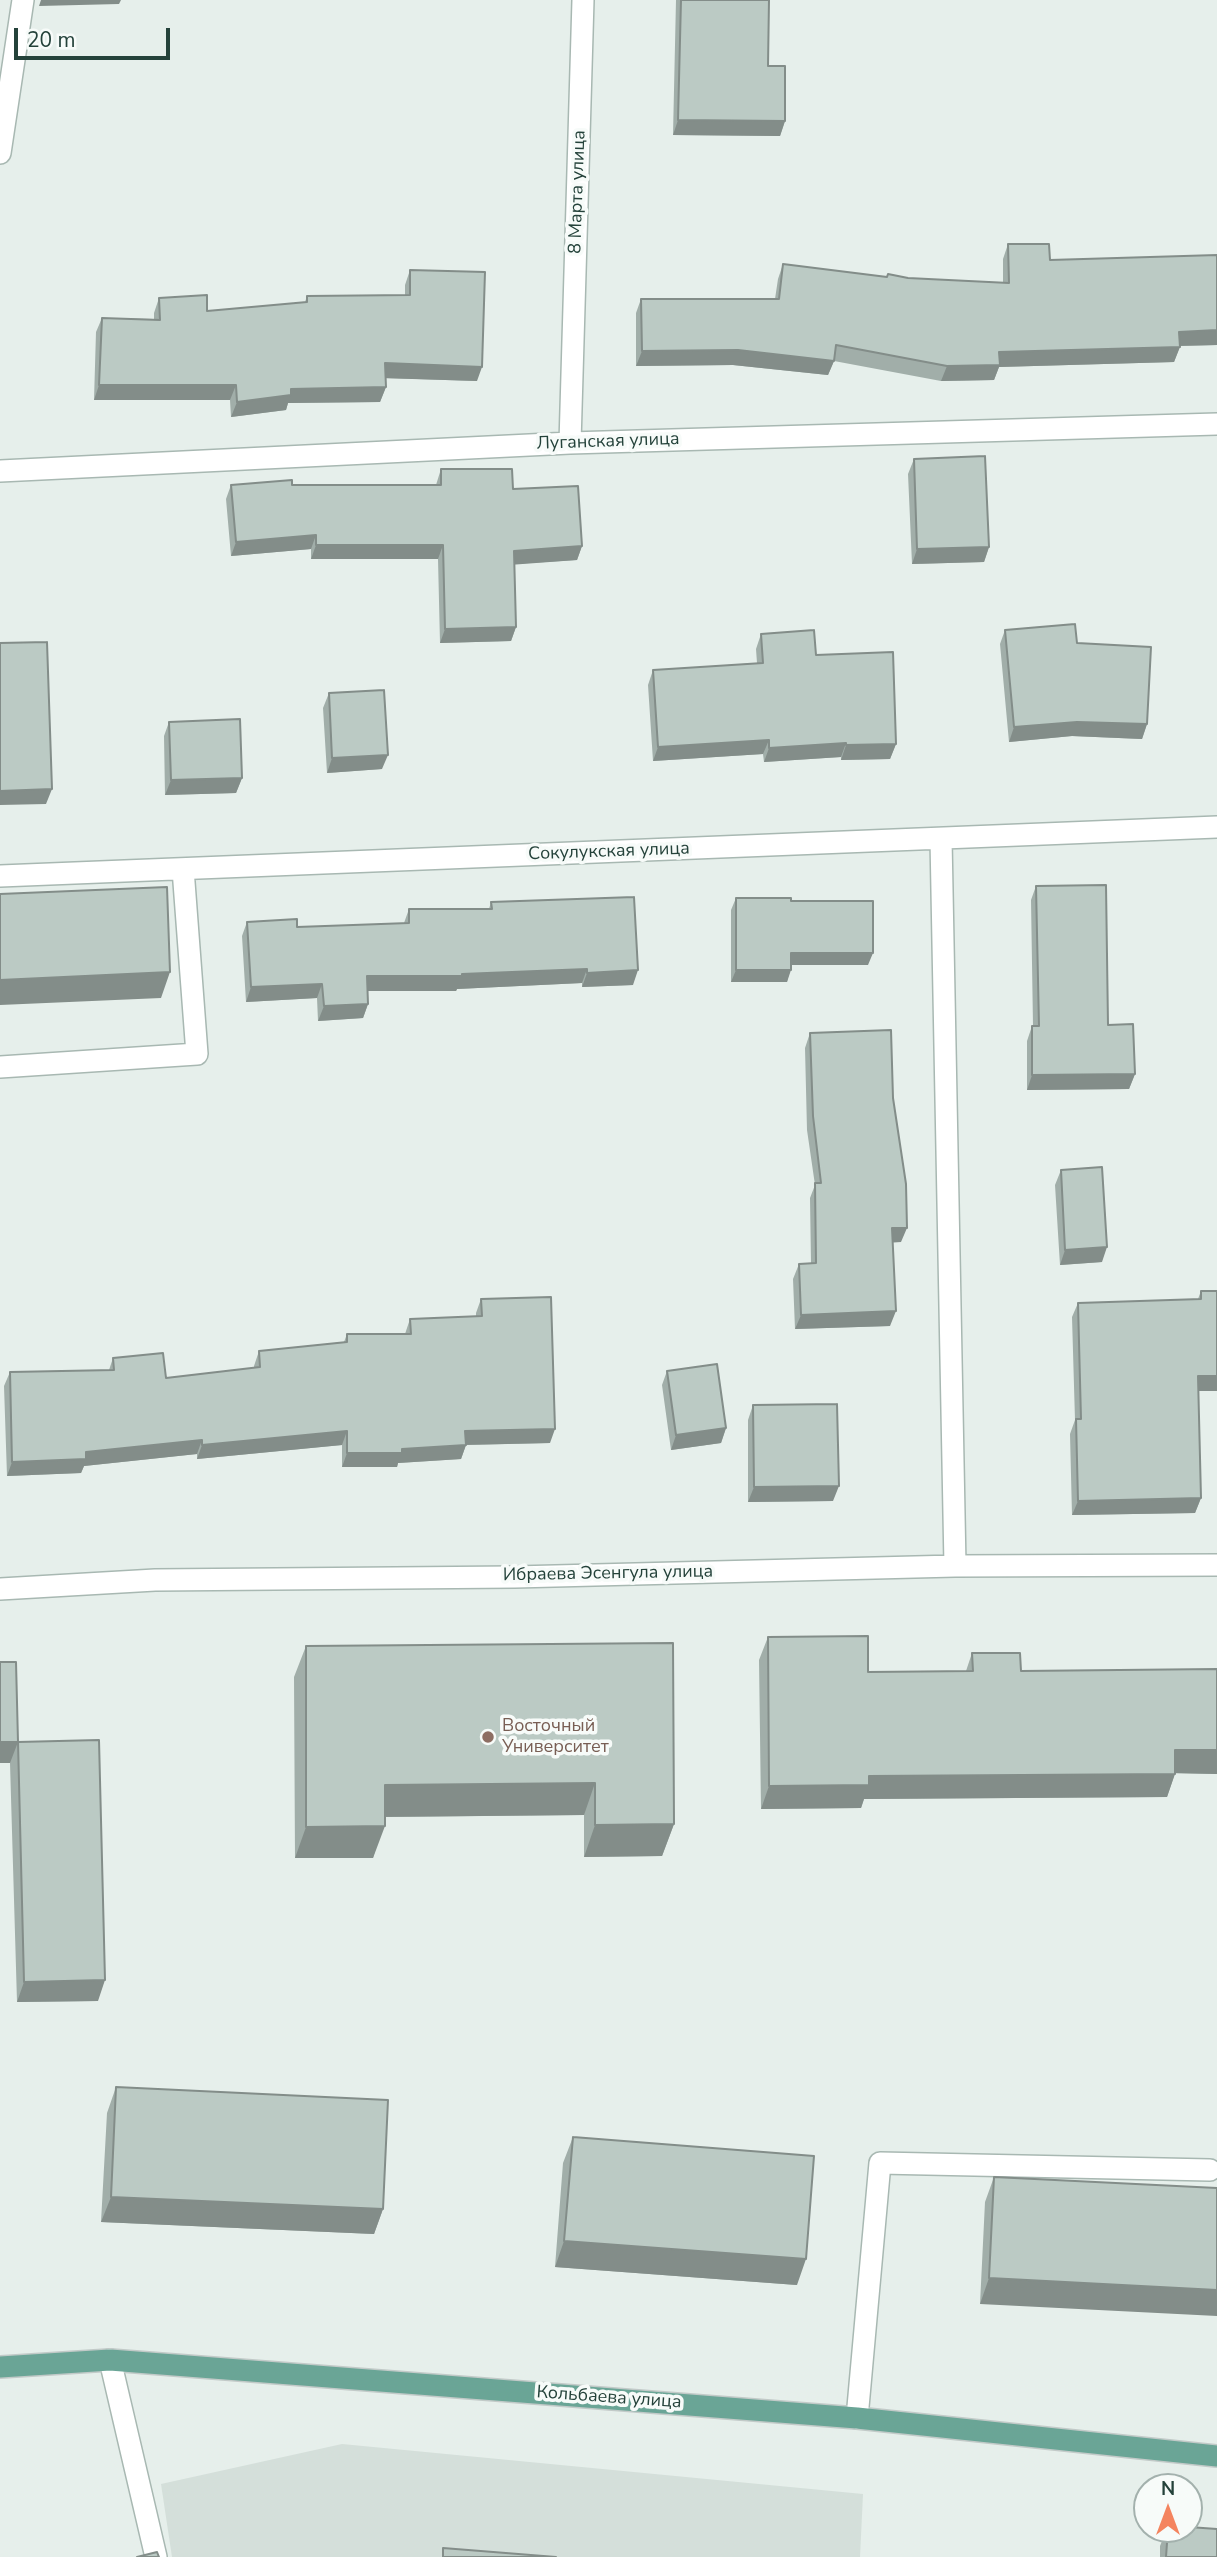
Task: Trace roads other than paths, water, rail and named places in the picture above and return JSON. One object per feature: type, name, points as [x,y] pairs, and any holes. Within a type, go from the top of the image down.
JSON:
[{"type":"main road","name":"Кольбаева улица","points":[[0,2367],[110,2360],[857,2418],[1217,2456]]},
{"type":"street","points":[[0,153],[23,0]]},
{"type":"street","name":"8 Марта улица","points":[[570,443],[583,0]]},
{"type":"street","name":"Луганская улица","points":[[0,471],[570,443],[1217,424]]},
{"type":"street","name":"Сокулукская улица","points":[[0,877],[1217,827]]},
{"type":"street","points":[[941,839],[955,1566]]},
{"type":"street","points":[[0,1067],[197,1055],[183,869]]},
{"type":"street","name":"Ибраева Эсенгула улица","points":[[0,1589],[155,1580],[515,1577],[955,1566],[1217,1565]]},
{"type":"street","points":[[857,2418],[880,2164],[1210,2170]]},
{"type":"street","points":[[110,2360],[156,2557]]},
{"type":"place","name":"Восточный Университет","points":[[488,1737]]}]
